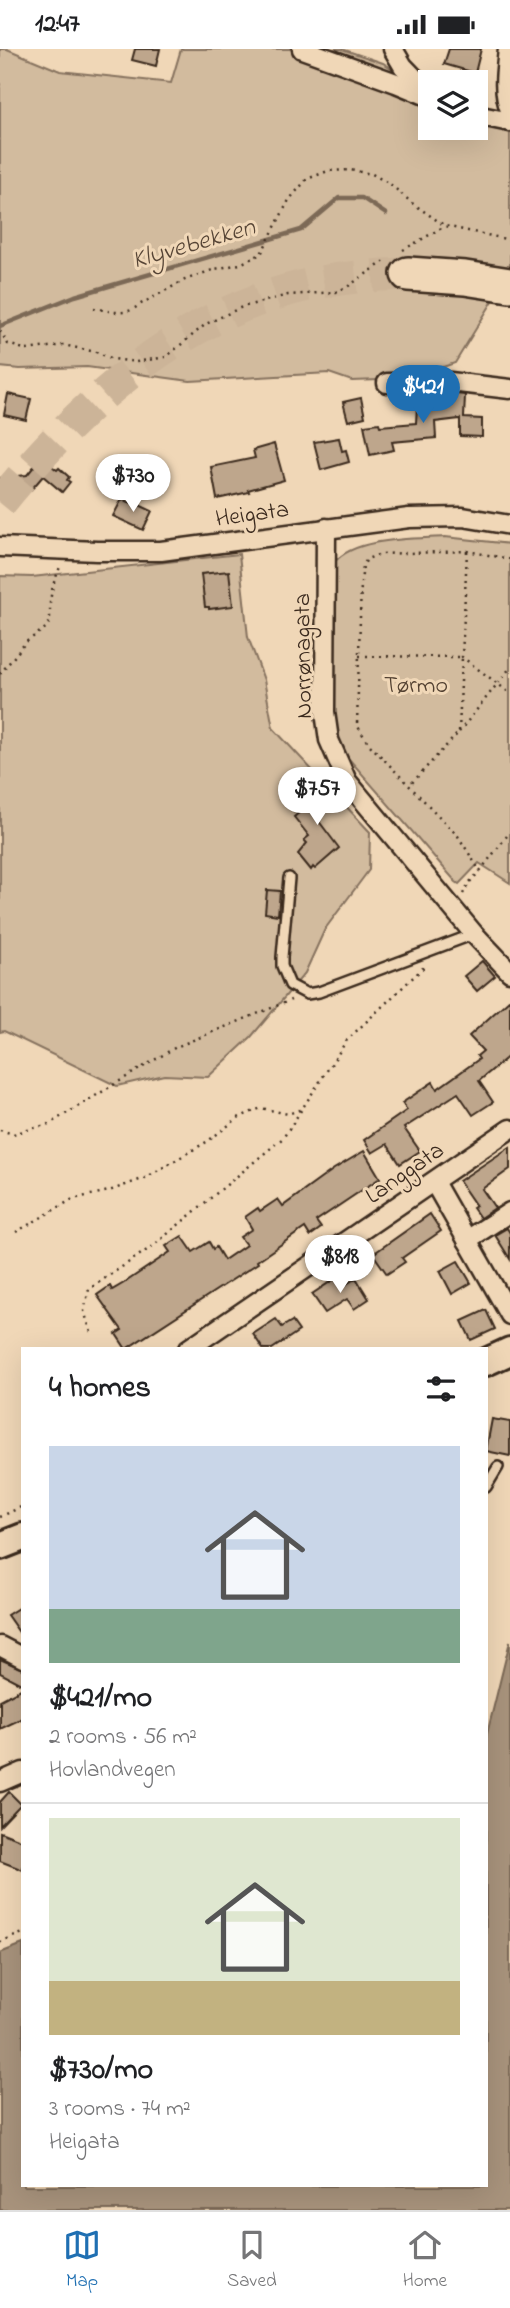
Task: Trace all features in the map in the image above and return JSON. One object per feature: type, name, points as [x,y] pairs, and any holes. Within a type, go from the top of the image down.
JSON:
[{"type":"highway","points":[[408,274],[465,278],[510,285]]},
{"type":"street","points":[[303,49],[418,91]]},
{"type":"street","points":[[393,49],[402,66],[418,83]]},
{"type":"street","points":[[508,49],[505,86],[510,110]]},
{"type":"street","points":[[488,117],[510,122]]},
{"type":"street","points":[[387,383],[450,382],[510,389]]},
{"type":"street","name":"Heigata","points":[[0,547],[161,551],[409,518],[472,518],[510,525]]},
{"type":"street","name":"Norrønagata","points":[[326,528],[325,712],[329,740],[347,781],[474,934],[507,963]]},
{"type":"street","name":"Langgata","points":[[191,1347],[510,1129]]},
{"type":"street","points":[[434,1182],[510,1315]]},
{"type":"street","points":[[467,1240],[510,1212]]},
{"type":"street","points":[[488,1361],[510,1351]]},
{"type":"street","points":[[0,1546],[21,1538]]},
{"type":"street","points":[[0,1782],[21,1773]]},
{"type":"lane","points":[[289,879],[282,966],[290,985],[307,994],[474,934]]},
{"type":"lane","points":[[488,1484],[498,1467]]},
{"type":"path","points":[[94,308],[122,313],[133,310],[185,280],[215,269],[240,264],[261,254],[289,200],[307,179],[328,171],[350,170],[372,174],[390,184],[412,204],[445,226],[510,240]]},
{"type":"path","points":[[0,331],[8,344],[27,350],[63,345],[96,352],[113,359],[136,362],[166,357],[206,324],[242,307],[288,295],[336,292],[347,287],[397,253],[445,226]]},
{"type":"path","points":[[0,674],[26,642],[47,627],[50,621],[53,585],[60,572],[64,550]]},
{"type":"path","points":[[480,871],[458,836],[368,743],[357,725],[361,582],[363,566],[367,559],[380,554],[467,551],[510,559]]},
{"type":"path","points":[[459,732],[467,551]]},
{"type":"path","points":[[359,656],[462,657],[510,693]]},
{"type":"path","points":[[409,786],[459,732],[510,668]]},
{"type":"path","points":[[455,910],[468,883],[510,832]]},
{"type":"path","points":[[91,1332],[83,1311],[89,1289],[153,1246],[283,1138],[347,1040],[450,942]]},
{"type":"path","points":[[0,1130],[13,1134],[49,1124],[176,1047],[307,994]]},
{"type":"path","points":[[16,1232],[73,1199],[109,1191],[145,1178],[208,1140],[238,1118],[261,1108],[288,1114],[302,1109]]},
{"type":"path","points":[[0,1517],[21,1507]]},
{"type":"path","points":[[0,1942],[21,1934]]},
{"type":"green space","points":[[0,49],[7,49],[60,71],[171,83],[181,49],[342,49],[383,63],[418,85],[418,140],[488,140],[488,116],[510,126],[510,273],[455,363],[407,379],[352,381],[329,373],[190,381],[87,367],[0,367]]},
{"type":"green space","name":"Tørmo","points":[[445,537],[510,544],[510,883],[479,863],[459,884],[456,882],[336,744],[321,699],[334,563],[343,554],[370,544]]},
{"type":"green space","points":[[239,554],[248,637],[264,680],[273,728],[370,832],[369,870],[325,929],[305,973],[251,1037],[208,1077],[164,1075],[117,1086],[4,1031],[0,1032],[0,576],[32,577]]},
{"type":"shaded area","points":[[510,1641],[510,2210],[0,2210],[0,1953],[21,1945],[21,2187],[488,2187],[488,1730]]},
{"type":"building","points":[[135,49],[160,49],[156,66],[132,60]]},
{"type":"building","points":[[449,49],[481,49],[476,70],[444,64]]},
{"type":"building","points":[[448,393],[465,395],[464,418],[482,419],[482,437],[460,436],[460,419],[435,422],[436,438],[392,442],[394,450],[370,455],[364,425],[416,423],[417,406],[448,403]]},
{"type":"building","points":[[8,394],[31,399],[26,420],[4,415]]},
{"type":"building","points":[[361,398],[365,417],[348,421],[343,402]]},
{"type":"building","points":[[339,438],[342,451],[346,450],[349,462],[321,470],[314,442]]},
{"type":"building","points":[[274,444],[284,480],[217,499],[211,467],[255,458],[253,450]]},
{"type":"building","points":[[45,461],[69,477],[67,480],[70,482],[62,492],[43,476],[31,490],[0,495],[0,478],[27,475],[36,464],[39,467]]},
{"type":"building","points":[[122,499],[152,511],[143,530],[113,516]]},
{"type":"building","points":[[229,571],[233,606],[209,609],[205,607],[201,574]]},
{"type":"building","points":[[326,779],[340,794],[315,816],[339,848],[311,870],[298,854],[307,843],[304,840],[309,836],[294,817],[314,800],[309,794]]},
{"type":"building","points":[[267,890],[280,891],[278,915],[265,913]]},
{"type":"building","points":[[482,961],[495,976],[477,991],[464,976]]},
{"type":"building","points":[[510,999],[510,1055],[479,1081],[493,1102],[473,1115],[458,1093],[404,1128],[420,1151],[400,1164],[387,1144],[372,1153],[364,1140],[407,1110],[402,1103],[433,1082],[437,1089],[479,1059],[477,1056],[483,1051],[469,1036]]},
{"type":"building","points":[[510,1147],[510,1169],[482,1189],[495,1208],[480,1218],[473,1208],[476,1206],[459,1181]]},
{"type":"building","points":[[364,1151],[380,1178],[316,1221],[321,1228],[310,1236],[305,1228],[257,1261],[258,1263],[129,1347],[125,1347],[116,1334],[122,1330],[97,1295],[110,1286],[112,1290],[124,1283],[170,1252],[166,1246],[182,1236],[193,1252],[209,1242],[213,1249],[216,1247],[224,1260],[246,1245],[240,1237],[252,1229],[245,1217],[278,1199],[283,1206]]},
{"type":"building","points":[[430,1214],[441,1231],[402,1258],[405,1262],[387,1274],[373,1254]]},
{"type":"building","points":[[507,1228],[510,1233],[510,1259],[495,1235]]},
{"type":"building","points":[[458,1261],[471,1283],[452,1294],[440,1271]]},
{"type":"building","points":[[336,1278],[342,1287],[356,1278],[369,1299],[354,1309],[347,1299],[325,1313],[312,1294]]},
{"type":"building","points":[[486,1310],[495,1329],[471,1340],[462,1321]]},
{"type":"building","points":[[276,1319],[282,1327],[292,1321],[299,1331],[275,1347],[262,1347],[253,1334]]},
{"type":"building","points":[[492,1419],[510,1422],[510,1456],[488,1451]]},
{"type":"building","points":[[21,1606],[21,1635],[7,1615]]},
{"type":"building","points":[[0,1659],[21,1668],[21,1684],[0,1673]]},
{"type":"building","points":[[21,1689],[21,1719],[0,1729],[0,1700]]},
{"type":"building","points":[[9,1792],[21,1804],[0,1826],[0,1802]]},
{"type":"building","points":[[0,1832],[21,1840],[21,1869],[0,1861]]},
{"type":"waterway","name":"Klyvebekken","points":[[0,326],[75,296],[301,230],[339,198],[362,198],[386,214]]},
{"type":"tunnel","points":[[0,503],[31,466],[101,397],[178,339],[265,297],[336,280],[408,274]]}]
